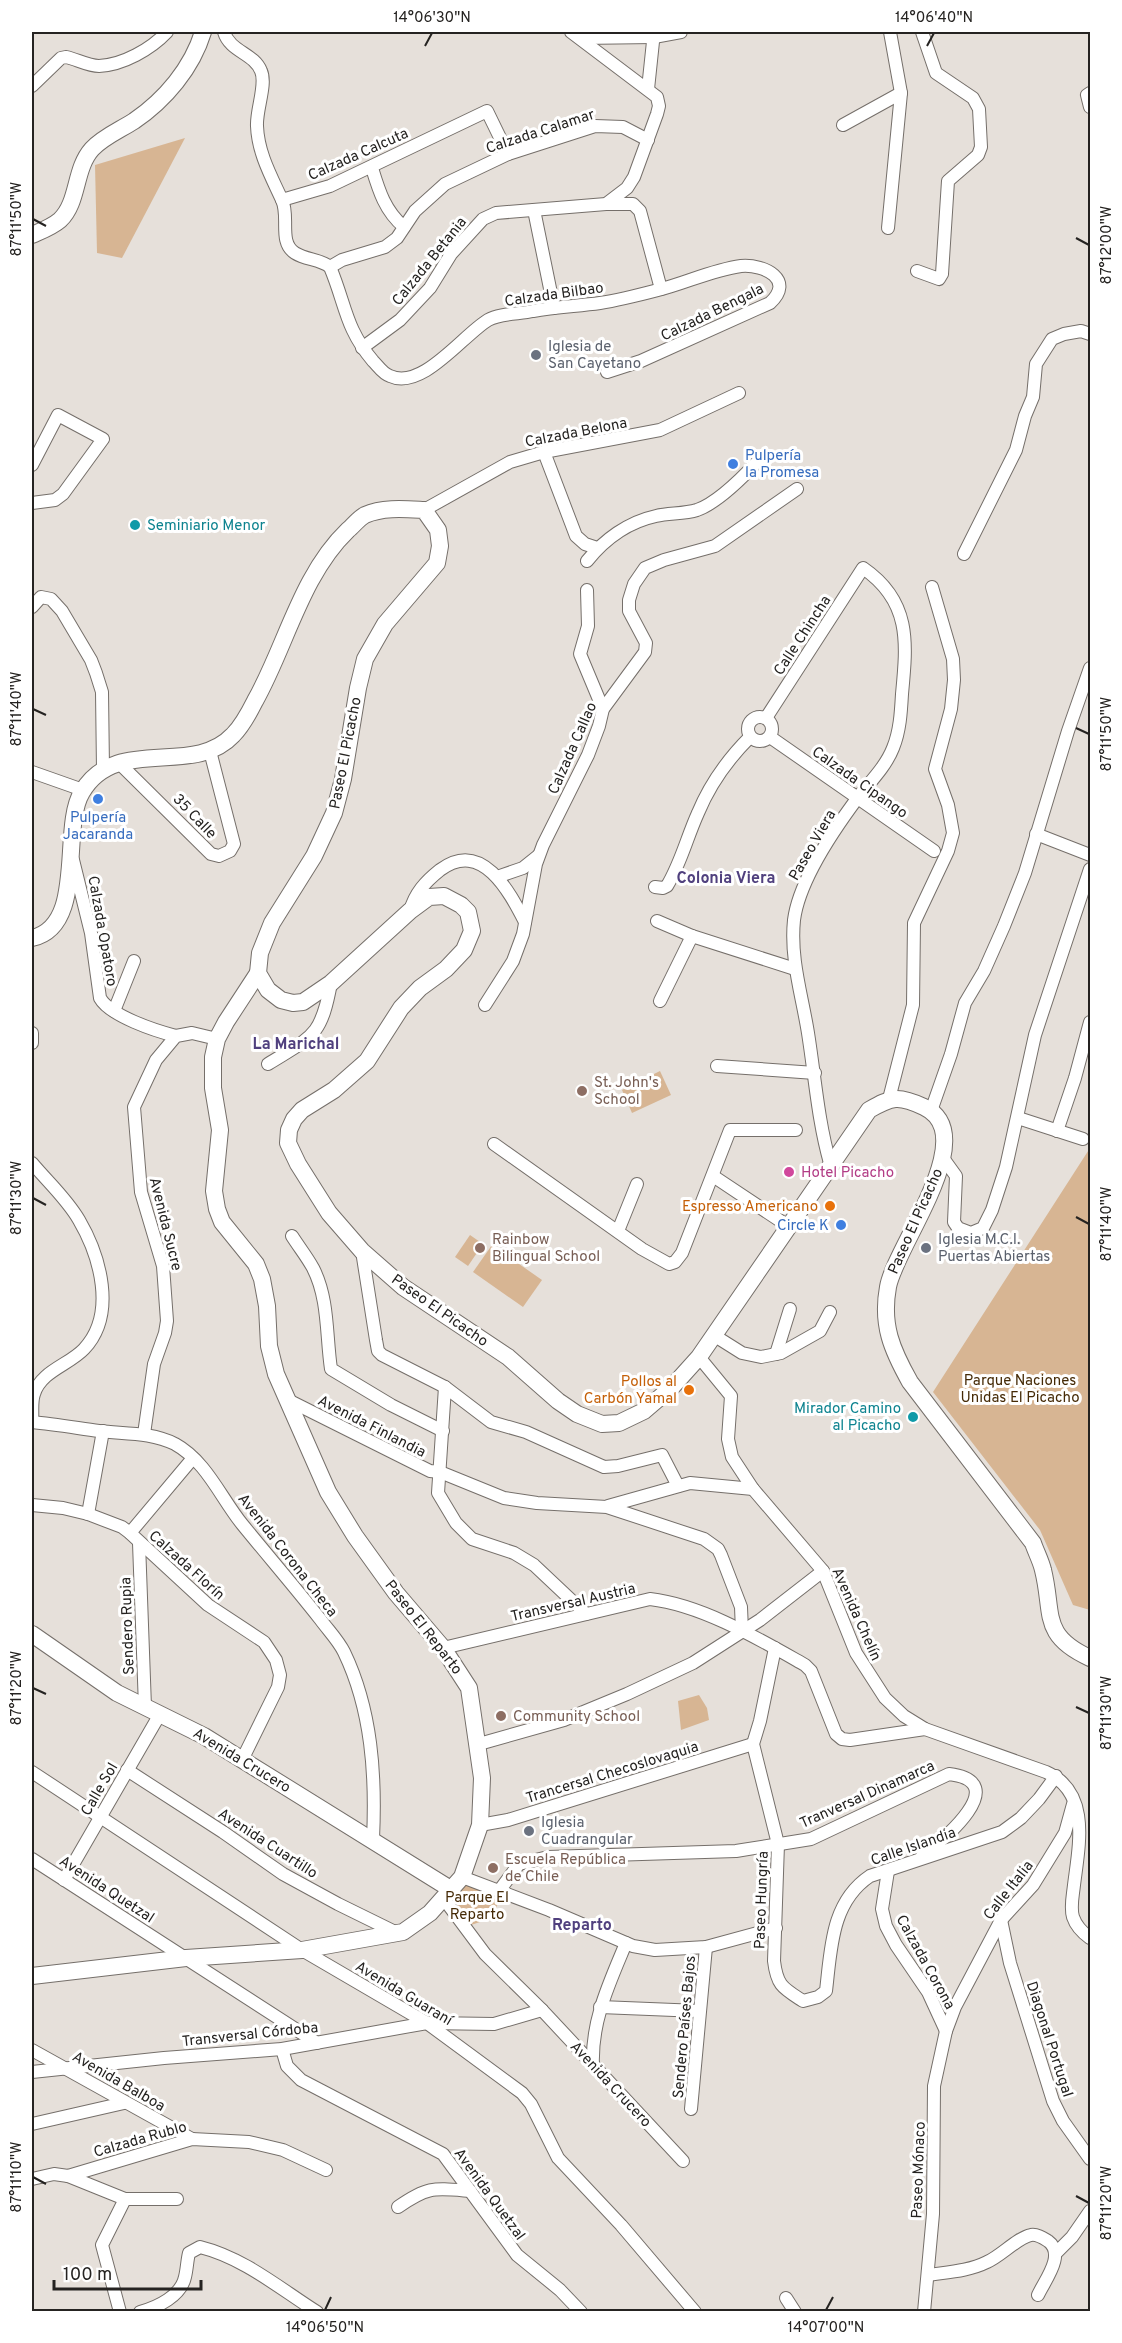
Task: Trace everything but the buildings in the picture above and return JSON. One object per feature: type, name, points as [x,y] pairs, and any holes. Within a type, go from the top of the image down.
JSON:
[{"type":"street","points":[[32,86],[61,58],[66,57],[96,66],[111,64],[146,50],[166,32]]},
{"type":"street","points":[[32,235],[60,219],[68,208],[79,174],[92,149],[150,108],[172,86],[191,59],[203,32]]},
{"type":"street","points":[[224,32],[227,41],[256,63],[262,72],[263,82],[257,125],[261,152],[286,209],[286,243],[292,252],[305,258],[324,262],[330,267]]},
{"type":"street","points":[[576,35],[681,32]]},
{"type":"street","points":[[888,228],[901,93],[890,32]]},
{"type":"street","points":[[917,271],[939,279],[942,274],[948,181],[978,155],[981,147],[979,109],[973,98],[936,73],[922,32]]},
{"type":"street","points":[[648,89],[654,34]]},
{"type":"street","points":[[576,35],[648,89],[657,97],[659,106],[648,140],[629,184],[606,204]]},
{"type":"street","points":[[843,125],[901,93]]},
{"type":"street","points":[[1089,94],[1090,107]]},
{"type":"street","name":"Calzada Calcuta","points":[[282,200],[330,186],[372,168],[487,111],[508,154]]},
{"type":"street","name":"Calzada Calamar","points":[[330,267],[342,260],[385,247],[397,238],[415,211],[445,184],[508,154],[595,126],[623,128],[648,140]]},
{"type":"street","points":[[372,168],[383,200],[393,216],[404,227]]},
{"type":"street","points":[[629,184],[643,215],[661,290]]},
{"type":"street","name":"Calzada Betania","points":[[362,348],[400,320],[430,288],[451,254],[483,219],[496,213],[606,204],[637,206]]},
{"type":"street","points":[[534,210],[554,308]]},
{"type":"street","name":"Calzada Bilbao","points":[[330,267],[349,326],[362,348],[387,376],[397,379],[406,379],[437,364],[492,318],[602,303],[661,290],[719,270],[750,265],[766,268],[776,277]]},
{"type":"street","name":"Calzada Bengala","points":[[607,372],[660,353],[770,303],[776,298],[779,290],[776,277]]},
{"type":"street","points":[[964,554],[1017,450],[1024,416],[1033,397],[1036,364],[1052,339],[1081,331],[1090,334]]},
{"type":"street","name":"Calzada Belona","points":[[423,510],[510,462],[544,452],[660,430],[739,393]]},
{"type":"street","points":[[32,465],[58,415],[103,440],[63,494],[56,500],[32,503]]},
{"type":"street","points":[[544,452],[576,536],[585,544],[597,549]]},
{"type":"street","points":[[587,561],[597,549],[618,532],[653,517],[698,510],[737,484],[758,461]]},
{"type":"street","name":"Calzada Callao","points":[[485,1005],[513,961],[523,934],[539,855],[588,754],[603,709],[637,665],[646,647],[629,611],[629,600],[638,577],[645,568],[664,560],[715,546],[797,489]]},
{"type":"street","points":[[32,938],[38,937],[54,924],[65,902],[72,856],[75,811],[83,790],[111,766],[148,758],[192,755],[210,751],[232,736],[247,716],[267,680],[318,569],[342,536],[364,515],[394,509],[423,510]]},
{"type":"street","name":"Paseo El Picacho","points":[[423,510],[438,530],[440,546],[437,563],[385,624],[365,659],[343,779],[334,813],[314,856],[269,930],[260,953],[258,973],[268,990],[287,1002],[303,1002],[331,983],[410,911],[429,897],[444,896],[453,899],[468,912],[471,931],[467,944],[446,969],[420,988],[401,1008],[367,1061],[343,1083],[302,1110],[294,1119],[288,1143],[298,1164],[329,1213],[362,1251],[403,1287],[508,1357],[558,1401],[578,1414],[602,1424],[619,1423],[644,1411],[672,1387],[699,1357],[868,1110],[889,1099]]},
{"type":"street","name":"Calle Chincha","points":[[766,718],[863,568]]},
{"type":"street","name":"Paseo Viera","points":[[830,1163],[822,1133],[814,1073],[795,969],[794,920],[799,898],[819,857],[858,798],[884,764],[893,748],[900,722],[906,655],[899,612],[886,586],[863,568]]},
{"type":"street","points":[[932,587],[953,659],[951,709],[935,769],[948,805],[953,833],[948,851],[914,923],[913,1005],[889,1099],[903,1099],[931,1111],[951,1054],[965,1003],[984,970],[1025,873],[1068,731],[1090,668]]},
{"type":"street","points":[[587,590],[588,626],[580,654],[603,709]]},
{"type":"street","points":[[32,607],[41,597],[51,599],[62,610],[91,660],[102,692],[111,766]]},
{"type":"street","points":[[758,717],[766,718],[772,729],[770,737],[760,742],[750,737],[748,729],[751,721],[758,717]]},
{"type":"street","points":[[656,887],[667,886],[697,814],[713,784],[733,753],[750,737]]},
{"type":"street","name":"Calzada Cipango","points":[[770,737],[934,851]]},
{"type":"street","name":"35 Calle","points":[[111,766],[211,854],[219,856],[230,851],[234,844],[210,751]]},
{"type":"street","points":[[32,772],[83,790]]},
{"type":"street","points":[[1036,834],[1090,855]]},
{"type":"street","points":[[497,877],[523,868],[539,855]]},
{"type":"street","name":"Calzada Opatoro","points":[[72,856],[91,933],[100,998],[103,1004],[114,1011]]},
{"type":"street","points":[[410,911],[414,897],[431,877],[457,860],[478,864],[497,877],[509,892],[525,922]]},
{"type":"street","points":[[943,1158],[956,1176],[954,1222],[958,1228],[971,1233],[983,1228],[992,1210],[1006,1167],[1035,1035],[1090,869]]},
{"type":"street","points":[[657,921],[692,936],[795,969]]},
{"type":"street","points":[[660,1001],[692,936]]},
{"type":"street","points":[[134,962],[114,1011],[157,1031],[176,1036],[192,1033],[217,1039]]},
{"type":"street","name":"Paseo El Reparto","points":[[258,973],[217,1039],[213,1057],[213,1088],[220,1130],[214,1191],[217,1209],[222,1222],[256,1264],[262,1279],[267,1306],[269,1346],[276,1374],[328,1492],[355,1536],[396,1593],[443,1648],[470,1688],[482,1778],[480,1825],[452,1889]]},
{"type":"street","points":[[268,1064],[314,1034],[321,1023],[331,983]]},
{"type":"street","points":[[1057,1131],[1076,1078],[1090,1022]]},
{"type":"street","points":[[32,1033],[32,1043]]},
{"type":"street","name":"Avenida Sucre","points":[[144,1434],[154,1364],[167,1321],[163,1266],[141,1192],[134,1107],[156,1060],[176,1036]]},
{"type":"street","points":[[717,1066],[814,1073]]},
{"type":"street","name":"Paseo El Picacho","points":[[931,1111],[942,1124],[943,1158],[928,1197],[892,1271],[888,1288],[886,1330],[895,1356],[910,1382],[1033,1543],[1043,1569],[1048,1609],[1058,1635],[1071,1649],[1090,1658]]},
{"type":"street","points":[[1018,1118],[1083,1139]]},
{"type":"street","points":[[494,1144],[642,1249],[669,1264],[675,1262],[682,1253],[730,1130],[796,1130]]},
{"type":"street","points":[[32,1163],[78,1218],[87,1236],[100,1278],[103,1309],[95,1334],[84,1348],[40,1381],[33,1395],[32,1422]]},
{"type":"street","points":[[713,1176],[788,1226]]},
{"type":"street","points":[[618,1231],[637,1184]]},
{"type":"street","points":[[292,1236],[318,1281],[327,1322],[331,1369],[391,1405],[443,1431]]},
{"type":"street","points":[[362,1251],[378,1351],[445,1387],[491,1422],[526,1431],[604,1467],[618,1466],[662,1455],[678,1486]]},
{"type":"street","points":[[776,1354],[790,1310]]},
{"type":"street","points":[[715,1336],[742,1353],[761,1357],[776,1354],[820,1330],[830,1312]]},
{"type":"street","name":"Avenida Chelín","points":[[699,1357],[731,1396],[728,1439],[731,1456],[753,1489],[822,1571],[856,1653],[885,1698],[904,1716],[925,1729],[1056,1776]]},
{"type":"street","points":[[445,1387],[438,1492],[456,1523],[472,1539],[514,1554],[534,1565],[586,1614]]},
{"type":"street","name":"Avenida Finlandia","points":[[286,1399],[430,1471],[440,1472],[478,1488],[519,1501],[607,1506],[704,1539],[718,1549],[741,1607],[742,1631]]},
{"type":"street","name":"Avenida Corona Checa","points":[[32,1422],[144,1434],[175,1444],[193,1458],[241,1523],[285,1573],[343,1650],[362,1696],[370,1742],[375,1797],[373,1839]]},
{"type":"street","points":[[87,1514],[103,1431]]},
{"type":"street","points":[[130,1533],[193,1458]]},
{"type":"street","points":[[607,1506],[695,1483],[753,1489]]},
{"type":"street","name":"Calzada Florín","points":[[32,1505],[63,1508],[122,1527],[208,1605],[264,1642],[276,1659],[280,1675],[278,1687],[242,1760]]},
{"type":"street","name":"Sendero Rupia","points":[[139,1543],[152,1711]]},
{"type":"street","points":[[479,1744],[564,1720],[693,1663],[760,1620],[822,1571]]},
{"type":"street","name":"Transversal Austria","points":[[443,1648],[650,1599],[671,1601],[688,1606],[742,1631]]},
{"type":"street","points":[[742,1631],[805,1665],[811,1671],[836,1734],[842,1739],[850,1740],[925,1729]]},
{"type":"street","name":"Avenida Crucero","points":[[32,1634],[117,1694],[204,1736],[452,1889],[485,1954],[542,2010],[683,2161]]},
{"type":"street","name":"Paseo Hungría","points":[[775,1648],[753,1744],[778,1844],[774,1961],[776,1979]]},
{"type":"street","name":"Calle Sol","points":[[64,1880],[127,1770],[152,1711]]},
{"type":"street","name":"Trancersal Checoslovaquia","points":[[480,1825],[508,1820],[753,1744]]},
{"type":"street","name":"Avenida Cuartillo","points":[[127,1770],[283,1874],[338,1905],[397,1933]]},
{"type":"street","name":"Avenida Guaraní","points":[[32,1772],[302,1950],[428,2023],[522,2092],[531,2104],[558,2158],[621,2225],[694,2311]]},
{"type":"street","name":"Tranversal Dinamarca","points":[[499,1891],[519,1864],[548,1857],[736,1851],[811,1839],[949,1774],[958,1775],[969,1781],[977,1798],[972,1808],[949,1833],[911,1863]]},
{"type":"street","points":[[1056,1776],[1064,1782],[1074,1799],[1080,1830],[1072,1908],[1077,1925],[1090,1938]]},
{"type":"street","name":"Calle Islandia","points":[[776,1979],[784,1989],[803,2001],[818,1997],[826,1991],[833,1934],[848,1897],[858,1884],[870,1876],[1002,1832],[1021,1818],[1056,1776]]},
{"type":"street","name":"Calle Italia","points":[[946,2031],[1001,1920],[1033,1885],[1065,1833],[1074,1799]]},
{"type":"street","name":"Avenida Quetzal","points":[[33,1863],[64,1880],[317,2043]]},
{"type":"street","name":"Calzada Corona","points":[[888,1871],[882,1909],[886,1926],[928,1992],[946,2031]]},
{"type":"street","points":[[32,1976],[186,1958],[302,1950],[397,1933],[415,1924],[452,1889],[499,1891],[626,1943],[655,1950],[706,1947],[776,1928]]},
{"type":"street","name":"Diagonal Portugal","points":[[1001,1920],[1010,1963],[1053,2101],[1063,2121],[1090,2159]]},
{"type":"street","points":[[593,2066],[592,2048],[600,2007],[626,1943]]},
{"type":"street","name":"Sendero Países Bajos","points":[[691,2109],[706,1947]]},
{"type":"street","points":[[600,2007],[699,2011]]},
{"type":"street","name":"Transversal Córdoba","points":[[32,2072],[164,2058],[282,2049],[428,2023],[494,2024],[542,2010]]},
{"type":"street","name":"Paseo Mónaco","points":[[924,2312],[933,2214],[934,2086],[946,2031]]},
{"type":"street","name":"Avenida Quetzal","points":[[282,2049],[287,2066],[301,2080],[443,2154],[517,2255],[560,2290],[581,2312]]},
{"type":"street","name":"Avenida Balboa","points":[[32,2050],[192,2139]]},
{"type":"street","points":[[32,2124],[124,2103]]},
{"type":"street","name":"Calzada Rublo","points":[[32,2179],[54,2174],[68,2176],[192,2139],[249,2142],[283,2150],[326,2170]]},
{"type":"street","points":[[68,2176],[125,2199],[177,2199]]},
{"type":"street","points":[[398,2207],[420,2191],[441,2189],[470,2192]]},
{"type":"street","points":[[120,2312],[102,2245],[125,2199]]},
{"type":"street","points":[[1056,2253],[1072,2237],[1090,2211]]},
{"type":"street","points":[[928,2275],[973,2268],[990,2262],[1031,2235],[1041,2236],[1052,2244],[1056,2253],[1055,2261],[1038,2295]]},
{"type":"street","points":[[140,2312],[162,2303],[177,2293],[185,2277],[189,2253],[200,2247],[219,2252],[262,2274],[276,2286],[318,2312]]},
{"type":"street","points":[[786,2298],[795,2312]]},
{"type":"green space","points":[[185,138],[122,258],[97,253],[95,165]]},
{"type":"green space","points":[[660,1071],[671,1095],[632,1113],[622,1090]]},
{"type":"green space","name":"Parque Naciones Unidas El Picacho","points":[[1090,1148],[1090,1610],[1073,1605],[1040,1530],[933,1392]]},
{"type":"green space","points":[[470,1235],[483,1244],[468,1266],[455,1257]]},
{"type":"green space","points":[[492,1245],[542,1280],[523,1307],[473,1272]]},
{"type":"green space","points":[[699,1695],[707,1708],[709,1720],[681,1730],[678,1701]]},
{"type":"green space","name":"Parque El Reparto","points":[[464,1881],[500,1898],[492,1918],[471,1925],[449,1900]]},
{"type":"place","name":"Iglesia de San Cayetano","points":[[536,355]]},
{"type":"place","name":"Pulpería la Promesa","points":[[733,464]]},
{"type":"place","name":"Seminiario Menor","points":[[135,525]]},
{"type":"place","name":"Pulpería Jacaranda","points":[[98,799]]},
{"type":"place","name":"St. John's School","points":[[582,1091]]},
{"type":"place","name":"Hotel Picacho","points":[[789,1172]]},
{"type":"place","name":"Espresso Americano","points":[[830,1206]]},
{"type":"place","name":"Circle K","points":[[841,1225]]},
{"type":"place","name":"Rainbow Bilingual School","points":[[480,1248]]},
{"type":"place","name":"Iglesia M.C.I. Puertas Abiertas","points":[[926,1248]]},
{"type":"place","name":"Pollos al Carbón Yamal","points":[[689,1390]]},
{"type":"place","name":"Mirador Camino al Picacho","points":[[913,1417]]},
{"type":"place","name":"Community School","points":[[501,1716]]},
{"type":"place","name":"Iglesia Cuadrangular","points":[[529,1831]]},
{"type":"place","name":"Escuela República de Chile","points":[[493,1868]]},
{"type":"district","name":"Colonia Viera","points":[[726,877]]},
{"type":"district","name":"La Marichal","points":[[296,1043]]},
{"type":"district","name":"Reparto","points":[[582,1924]]}]
